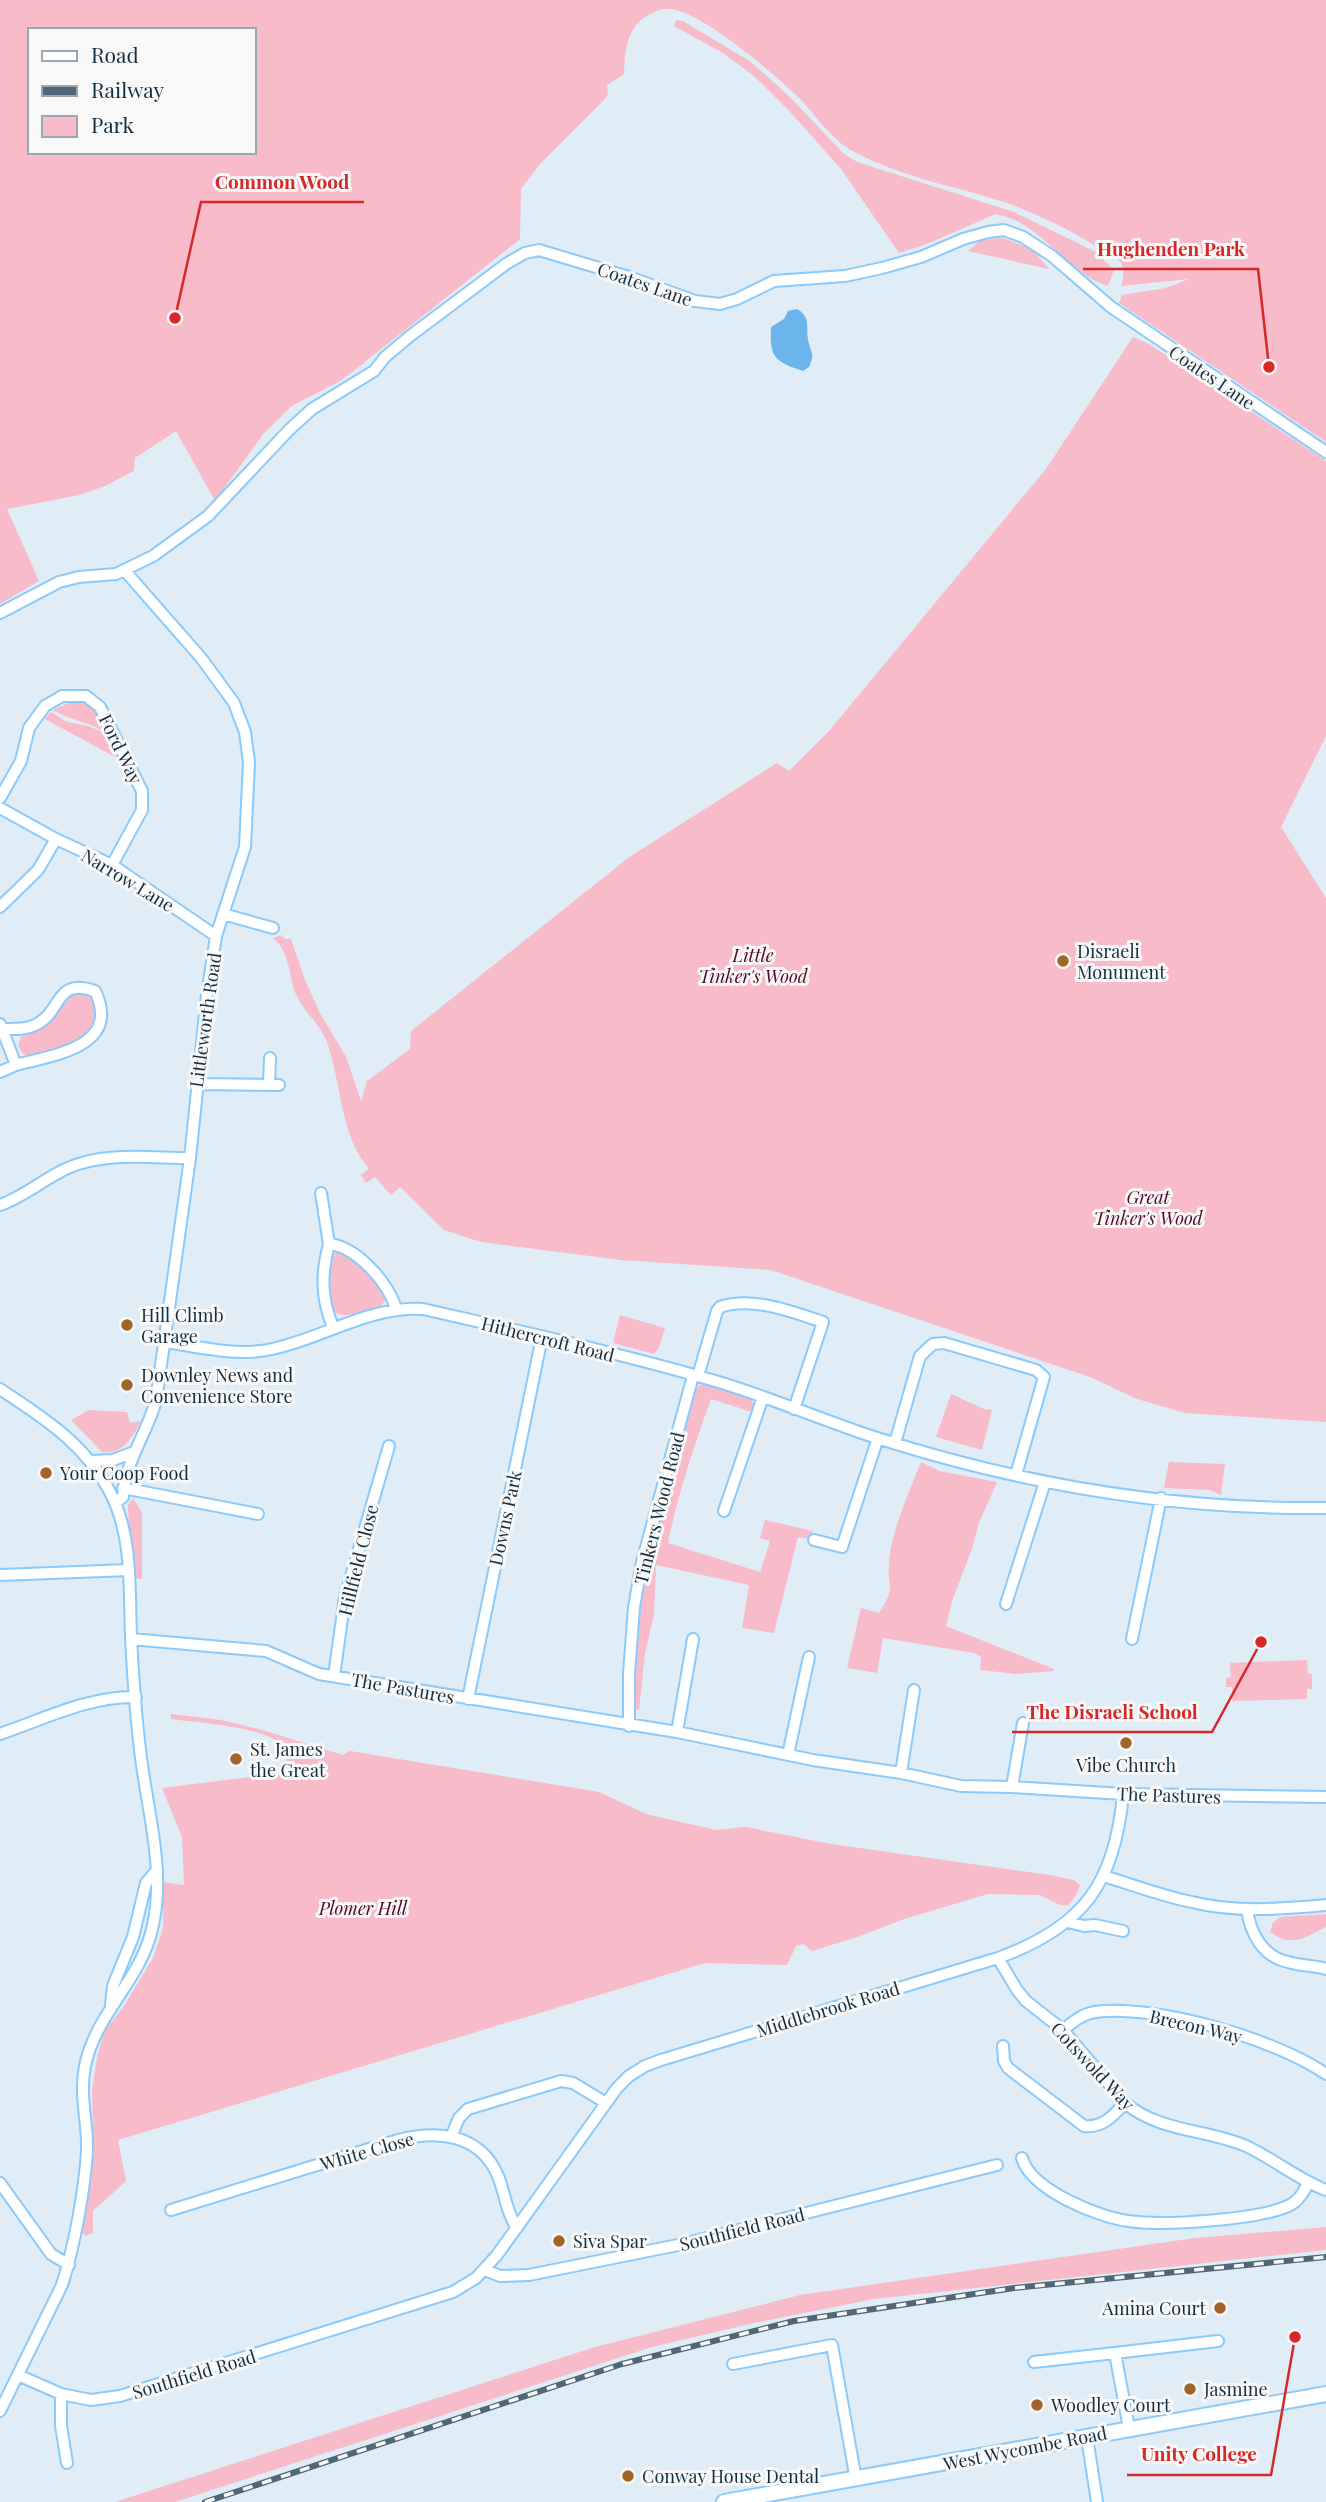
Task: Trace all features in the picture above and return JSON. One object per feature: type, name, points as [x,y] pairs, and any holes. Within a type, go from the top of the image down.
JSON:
[{"type":"main road","name":"West Wycombe Road","points":[[724,2502],[1326,2394]]},
{"type":"street","name":"Coates Lane","points":[[125,571],[153,556],[208,516],[312,409],[374,371],[385,357],[410,335],[506,264],[525,253],[539,250],[629,277],[695,301],[719,304],[737,299],[774,281],[845,276],[882,268],[921,257],[963,239],[1004,230],[1023,237],[1052,256],[1111,307],[1326,452]]},
{"type":"street","points":[[0,613],[59,582],[125,571]]},
{"type":"street","name":"Littleworth Road","points":[[115,1503],[122,1497],[134,1452],[151,1418],[165,1342],[216,936],[245,847],[249,762],[245,733],[234,704],[214,674],[125,571]]},
{"type":"street","name":"Ford Way","points":[[0,798],[21,761],[29,728],[45,706],[62,696],[86,696],[100,706],[142,791],[142,810],[112,865]]},
{"type":"street","name":"Narrow Lane","points":[[0,808],[56,839],[112,865],[216,936]]},
{"type":"street","points":[[0,907],[38,870],[56,839]]},
{"type":"street","points":[[223,914],[273,928]]},
{"type":"street","points":[[0,1072],[82,1046],[97,1030],[101,1004],[95,991],[82,986],[72,987],[63,993],[47,1017],[37,1025],[25,1028],[1,1027],[16,1065]]},
{"type":"street","points":[[196,1084],[274,1085],[270,1058]]},
{"type":"street","points":[[3,1200],[80,1163],[129,1157],[190,1158]]},
{"type":"street","points":[[321,1193],[329,1244],[323,1298],[333,1327]]},
{"type":"street","points":[[329,1244],[352,1252],[391,1293],[396,1310]]},
{"type":"street","points":[[696,1376],[720,1307],[758,1305],[787,1310],[823,1322],[794,1409]]},
{"type":"street","name":"Hithercroft Road","points":[[165,1342],[229,1352],[256,1352],[290,1345],[333,1327],[396,1310],[423,1310],[696,1376],[878,1438],[951,1460],[1045,1482],[1204,1505],[1265,1509],[1326,1508]]},
{"type":"street","name":"Downs Park","points":[[468,1699],[542,1337]]},
{"type":"street","points":[[895,1443],[920,1356],[933,1344],[944,1343],[1036,1370],[1044,1377],[1016,1475]]},
{"type":"street","name":"Tinkers Wood Road","points":[[629,1726],[628,1674],[640,1573],[696,1376]]},
{"type":"street","points":[[0,1388],[65,1434],[92,1461],[115,1503],[124,1530],[141,1758],[157,1870],[158,1900],[146,1950],[100,2024],[90,2046],[82,2081],[87,2148],[69,2264],[62,2285],[0,2412]]},
{"type":"street","points":[[724,1511],[763,1397]]},
{"type":"street","points":[[814,1540],[842,1547],[878,1438]]},
{"type":"street","name":"Hillfield Close","points":[[334,1676],[345,1597],[389,1446]]},
{"type":"street","points":[[92,1461],[113,1460],[134,1452]]},
{"type":"street","points":[[1006,1604],[1045,1482]]},
{"type":"street","points":[[123,1488],[258,1514]]},
{"type":"street","points":[[1132,1639],[1161,1498]]},
{"type":"street","points":[[0,1574],[129,1570]]},
{"type":"street","name":"The Pastures","points":[[131,1639],[266,1651],[319,1674],[677,1732],[961,1786],[1123,1794],[1326,1797]]},
{"type":"street","points":[[677,1732],[693,1639]]},
{"type":"street","points":[[788,1755],[809,1657]]},
{"type":"street","points":[[901,1773],[914,1690]]},
{"type":"street","points":[[0,1734],[112,1697],[136,1697]]},
{"type":"street","points":[[1012,1787],[1023,1723]]},
{"type":"street","name":"Middlebrook Road","points":[[517,2228],[606,2104],[629,2076],[645,2066],[998,1958],[1050,1935],[1068,1922],[1089,1899],[1104,1876],[1116,1845],[1123,1794]]},
{"type":"street","points":[[110,2009],[113,1986],[133,1937],[146,1883],[157,1870]]},
{"type":"street","points":[[1104,1876],[1192,1902],[1247,1909],[1326,1905]]},
{"type":"street","points":[[1247,1909],[1251,1928],[1263,1948],[1275,1958],[1326,1969]]},
{"type":"street","points":[[1068,1922],[1123,1931]]},
{"type":"street","name":"Cotswold Way","points":[[998,1958],[1010,1981],[1026,2001],[1063,2030],[1125,2103],[1151,2121],[1248,2147],[1308,2183],[1326,2190]]},
{"type":"street","name":"Brecon Way","points":[[1063,2030],[1094,2012],[1119,2011],[1164,2016],[1265,2043],[1301,2058],[1326,2074]]},
{"type":"street","points":[[1003,2046],[1004,2061],[1008,2068],[1084,2126],[1093,2127],[1104,2123],[1125,2103]]},
{"type":"street","points":[[451,2137],[459,2118],[468,2109],[561,2081],[573,2083],[606,2104]]},
{"type":"street","name":"White Close","points":[[171,2210],[427,2134],[451,2137],[474,2147],[497,2175],[509,2215],[517,2228]]},
{"type":"street","points":[[1022,2158],[1024,2166],[1053,2193],[1125,2221],[1177,2223],[1266,2211],[1293,2204],[1302,2196],[1308,2183]]},
{"type":"street","name":"Southfield Road","points":[[485,2270],[500,2276],[529,2275],[683,2244],[997,2165]]},
{"type":"street","points":[[0,2183],[51,2253],[69,2264]]},
{"type":"street","name":"Southfield Road","points":[[18,2375],[61,2394],[91,2400],[162,2385],[453,2292],[485,2270],[517,2228]]},
{"type":"street","points":[[1034,2362],[1218,2341]]},
{"type":"street","points":[[733,2364],[832,2345],[856,2480]]},
{"type":"street","points":[[1115,2353],[1129,2428]]},
{"type":"street","points":[[61,2394],[61,2426],[67,2463]]},
{"type":"street","points":[[1087,2437],[1097,2502]]},
{"type":"green space","points":[[0,0],[1326,0],[1326,442],[1119,303],[1122,295],[1166,288],[1189,279],[1121,286],[1123,270],[1118,259],[1065,229],[1007,203],[904,173],[856,153],[837,140],[773,74],[719,32],[684,13],[664,9],[638,23],[629,37],[624,74],[607,85],[608,95],[540,164],[521,189],[520,239],[342,380],[292,406],[264,433],[215,501],[176,431],[135,458],[134,471],[105,486],[80,495],[7,509],[39,581],[0,604]]},
{"type":"green space","points":[[676,20],[683,21],[751,62],[790,97],[843,153],[857,162],[1014,212],[1094,251],[1114,270],[1108,286],[1072,265],[1029,228],[996,214],[899,253],[841,169],[793,115],[754,76],[723,53],[674,26]]},
{"type":"green space","points":[[1003,238],[1032,249],[1049,269],[968,251],[981,240]]},
{"type":"green space","points":[[1133,337],[1149,344],[1326,461],[1326,736],[1281,827],[1326,898],[1326,1422],[1185,1413],[1137,1399],[1090,1377],[771,1270],[621,1260],[481,1242],[444,1230],[400,1187],[391,1195],[375,1177],[366,1183],[361,1175],[369,1169],[359,1155],[346,1124],[327,1042],[298,999],[285,956],[273,938],[281,935],[285,939],[291,939],[319,1011],[346,1057],[361,1101],[367,1081],[410,1049],[411,1031],[628,858],[777,763],[789,771],[829,731],[1046,469]]},
{"type":"green space","points":[[73,701],[92,707],[100,716],[108,734],[53,710]]},
{"type":"green space","points":[[51,712],[67,722],[100,731],[110,739],[117,756],[45,719]]},
{"type":"green space","points":[[75,991],[91,992],[100,1010],[90,1037],[34,1056],[23,1053],[19,1048],[21,1037],[48,1025]]},
{"type":"green space","points":[[338,1250],[351,1253],[388,1296],[381,1306],[347,1315],[337,1313],[333,1308],[328,1282],[331,1263]]},
{"type":"green space","points":[[620,1315],[665,1328],[659,1348],[654,1354],[613,1343]]},
{"type":"green space","points":[[707,1383],[750,1398],[754,1404],[752,1412],[711,1399],[687,1470],[668,1543],[760,1572],[770,1541],[760,1538],[765,1520],[813,1531],[810,1539],[798,1537],[774,1633],[742,1628],[749,1585],[656,1565],[654,1615],[645,1653],[639,1710],[634,1709],[636,1617],[646,1563],[695,1390]]},
{"type":"green space","points":[[951,1394],[992,1410],[982,1450],[936,1437]]},
{"type":"green space","points":[[89,1410],[127,1412],[130,1423],[140,1423],[120,1448],[102,1452],[71,1420]]},
{"type":"green space","points":[[921,1462],[939,1471],[997,1482],[979,1523],[946,1626],[1054,1671],[1016,1674],[980,1670],[981,1657],[974,1653],[883,1638],[877,1673],[847,1668],[861,1608],[879,1613],[888,1597],[890,1550]]},
{"type":"green space","points":[[1169,1462],[1225,1464],[1221,1495],[1210,1490],[1164,1488]]},
{"type":"green space","points":[[133,1498],[142,1513],[142,1579],[134,1578],[128,1512],[128,1505]]},
{"type":"green space","points":[[1307,1660],[1308,1674],[1312,1674],[1312,1689],[1307,1689],[1307,1699],[1232,1701],[1232,1687],[1226,1687],[1226,1678],[1231,1677],[1230,1663]]},
{"type":"green space","name":"Plomer Hill","points":[[171,1714],[221,1720],[343,1755],[350,1751],[599,1792],[646,1814],[716,1830],[746,1827],[831,1844],[1050,1875],[1074,1880],[1080,1885],[1068,1905],[1060,1905],[1040,1895],[988,1894],[812,1951],[803,1944],[796,1946],[787,1965],[705,1963],[118,2140],[126,2181],[93,2211],[93,2233],[86,2236],[81,2232],[94,2153],[92,2091],[97,2057],[104,2032],[124,2006],[153,1958],[163,1928],[163,1882],[184,1885],[182,1837],[162,1788],[289,1772],[282,1748],[269,1737],[227,1726],[171,1719]]},
{"type":"green space","points":[[1326,1914],[1326,1927],[1298,1940],[1285,1940],[1270,1932],[1273,1922],[1281,1917]]},
{"type":"green space","points":[[1326,2227],[1326,2250],[874,2299],[754,2323],[652,2347],[175,2502],[115,2502],[595,2347],[800,2295],[1195,2238]]},
{"type":"water","points":[[797,309],[807,322],[812,355],[809,367],[803,371],[780,361],[771,345],[771,327],[784,319],[788,311]]},
{"type":"railway","points":[[205,2502],[622,2364],[794,2321],[1014,2288],[1326,2257]]},
{"type":"place","name":"Common Wood","points":[[175,318]]},
{"type":"place","name":"Hughenden Park","points":[[1269,367]]},
{"type":"place","name":"Disraeli Monument","points":[[1063,961]]},
{"type":"place","name":"Hill Climb Garage","points":[[127,1325]]},
{"type":"place","name":"Downley News and Convenience Store","points":[[127,1385]]},
{"type":"place","name":"Your Coop Food","points":[[46,1473]]},
{"type":"place","name":"The Disraeli School","points":[[1261,1642]]},
{"type":"place","name":"Vibe Church","points":[[1126,1743]]},
{"type":"place","name":"St. James the Great","points":[[236,1759]]},
{"type":"place","name":"Siva Spar","points":[[559,2241]]},
{"type":"place","name":"Amina Court","points":[[1220,2308]]},
{"type":"place","name":"Unity College","points":[[1295,2337]]},
{"type":"place","name":"Jasmine","points":[[1190,2389]]},
{"type":"place","name":"Woodley Court","points":[[1037,2405]]},
{"type":"place","name":"Conway House Dental","points":[[628,2476]]},
{"type":"park label","name":"Little Tinker's Wood","points":[[753,965]]},
{"type":"park label","name":"Great Tinker's Wood","points":[[1148,1207]]}]
